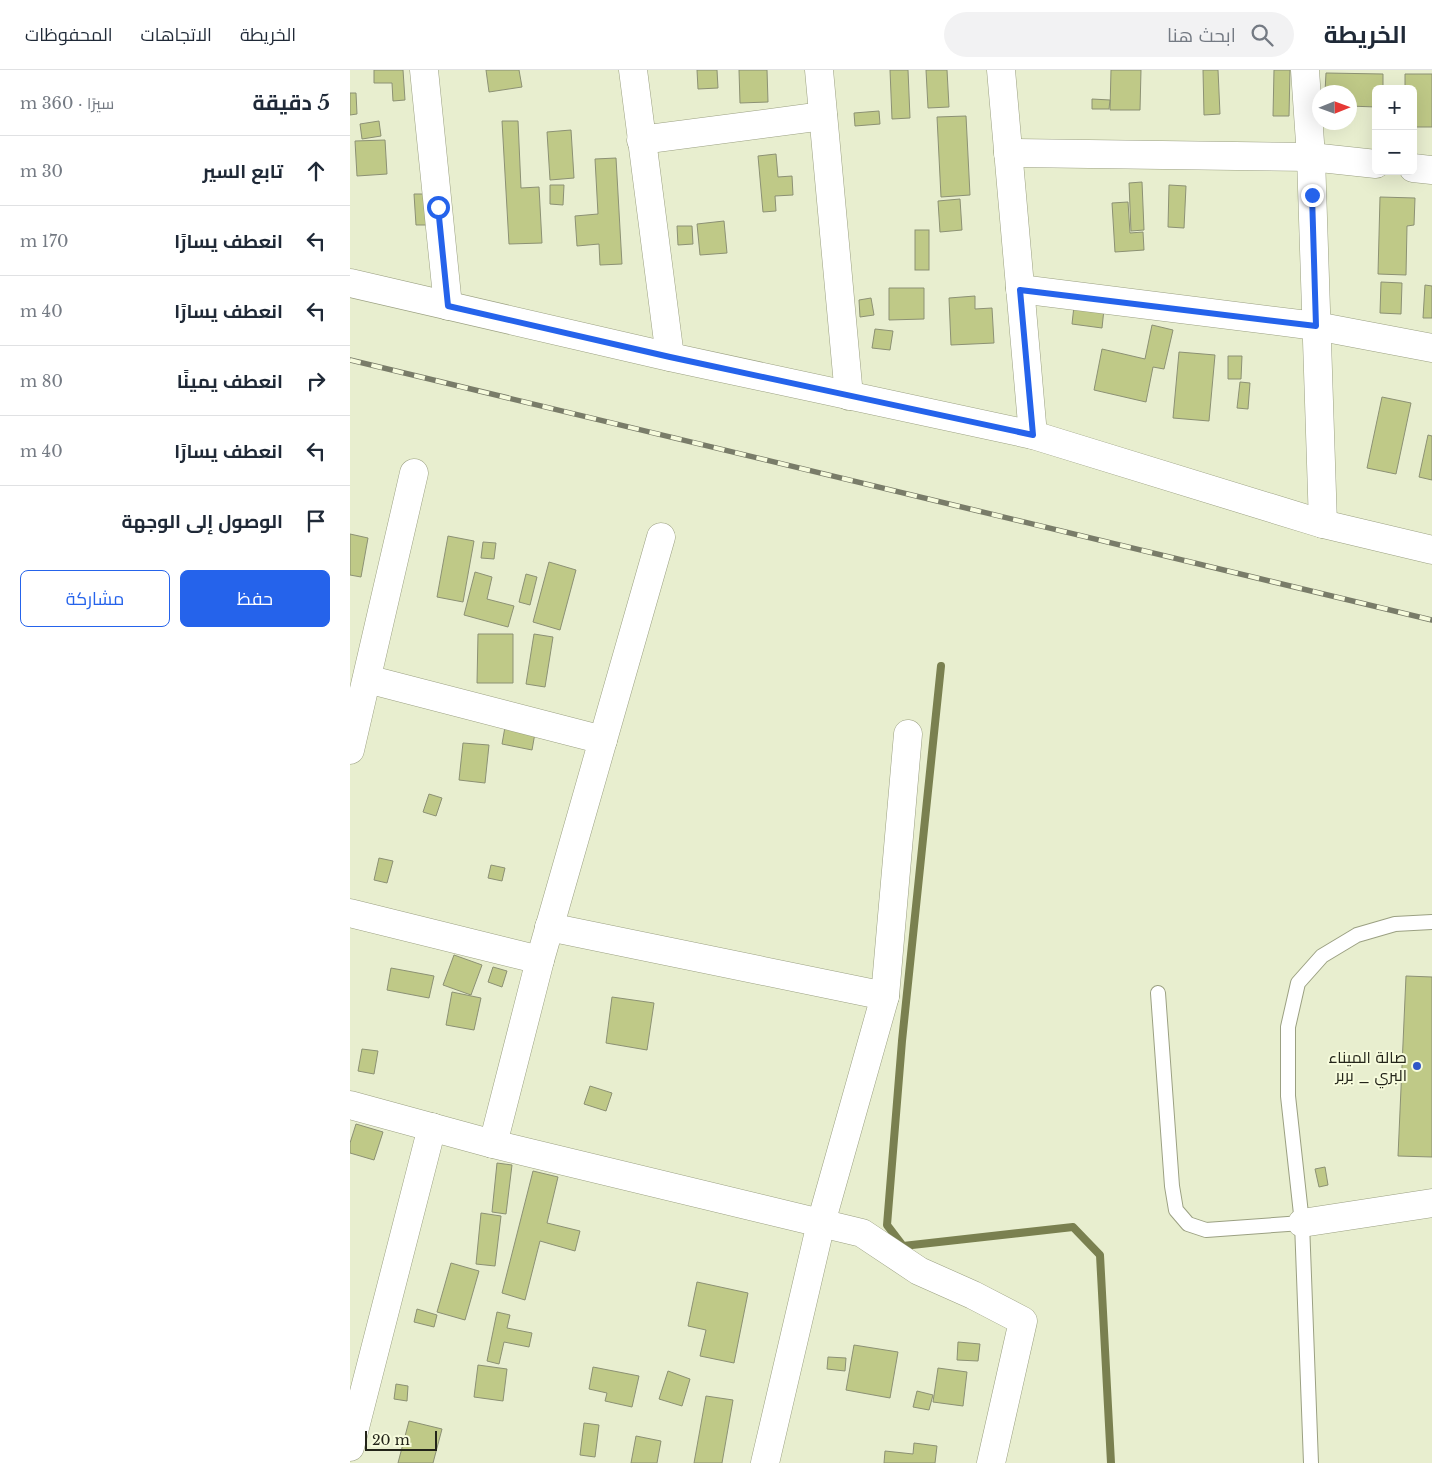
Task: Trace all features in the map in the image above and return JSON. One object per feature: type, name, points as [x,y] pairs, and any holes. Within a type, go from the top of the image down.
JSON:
[{"type":"street","points":[[424,70],[448,306]]},
{"type":"street","points":[[633,70],[670,357]]},
{"type":"street","points":[[819,70],[850,396]]},
{"type":"street","points":[[1001,70],[1033,435]]},
{"type":"street","points":[[1305,70],[1311,158],[1324,524]]},
{"type":"street","points":[[641,140],[824,116]]},
{"type":"street","points":[[1008,153],[1311,158],[1372,164]]},
{"type":"street","points":[[1417,168],[1432,170]]},
{"type":"street","points":[[350,283],[670,357],[1033,435],[1324,524],[1432,550]]},
{"type":"street","points":[[1020,290],[1316,326],[1432,348]]},
{"type":"street","points":[[350,750],[414,474]]},
{"type":"street","points":[[493,1144],[540,960],[661,537]]},
{"type":"street","points":[[367,679],[603,740]]},
{"type":"street","points":[[765,1463],[821,1223],[885,996],[908,734]]},
{"type":"street","points":[[350,913],[540,960]]},
{"type":"street","points":[[550,927],[885,996]]},
{"type":"street","points":[[350,1105],[493,1144],[862,1233],[919,1271],[973,1295],[1023,1321],[991,1463]]},
{"type":"street","points":[[350,1447],[432,1127]]},
{"type":"street","points":[[1302,1223],[1432,1203]]},
{"type":"lane","points":[[1311,1463],[1302,1223],[1288,1096],[1288,1027],[1298,983],[1322,956],[1356,935],[1395,924],[1432,922]]},
{"type":"lane","points":[[1158,994],[1172,1186],[1176,1210],[1188,1224],[1206,1230],[1302,1223]]},
{"type":"building","points":[[374,70],[403,70],[405,100],[393,101],[392,83],[374,83]]},
{"type":"building","points":[[486,70],[519,70],[522,87],[489,92]]},
{"type":"building","points":[[697,70],[717,70],[718,88],[698,89]]},
{"type":"building","points":[[739,70],[767,70],[768,102],[740,103]]},
{"type":"building","points":[[890,70],[908,70],[910,118],[892,119]]},
{"type":"building","points":[[926,70],[947,70],[949,107],[928,108]]},
{"type":"building","points":[[1111,70],[1141,70],[1140,110],[1110,110]]},
{"type":"building","points":[[1203,70],[1218,70],[1220,114],[1204,115]]},
{"type":"building","points":[[1274,70],[1290,70],[1289,116],[1273,116]]},
{"type":"building","points":[[1326,73],[1383,74],[1383,85],[1372,85],[1372,107],[1357,106],[1357,85],[1325,85]]},
{"type":"building","points":[[1405,74],[1432,74],[1432,127],[1417,127],[1417,85],[1405,85]]},
{"type":"building","points":[[350,93],[356,93],[357,114],[350,115]]},
{"type":"building","points":[[1092,99],[1110,100],[1109,109],[1092,109]]},
{"type":"building","points":[[879,111],[880,124],[855,126],[854,113]]},
{"type":"building","points":[[966,116],[970,195],[941,197],[937,117]]},
{"type":"building","points":[[379,121],[381,136],[362,139],[360,124]]},
{"type":"building","points":[[502,121],[518,121],[521,188],[539,187],[542,243],[509,244]]},
{"type":"building","points":[[571,130],[574,178],[550,180],[547,132]]},
{"type":"building","points":[[385,140],[387,174],[357,176],[355,141]]},
{"type":"building","points":[[776,154],[778,177],[792,176],[793,195],[775,196],[776,211],[763,212],[758,156]]},
{"type":"building","points":[[616,158],[622,264],[600,265],[599,244],[577,246],[575,216],[598,214],[595,159]]},
{"type":"building","points":[[1142,182],[1144,230],[1131,231],[1129,183]]},
{"type":"building","points":[[550,185],[564,185],[563,205],[550,204]]},
{"type":"building","points":[[1169,185],[1186,186],[1184,228],[1168,227]]},
{"type":"building","points":[[414,194],[424,194],[426,225],[416,225]]},
{"type":"building","points":[[1380,197],[1415,198],[1414,225],[1407,226],[1406,275],[1378,274]]},
{"type":"building","points":[[960,199],[962,230],[940,232],[938,201]]},
{"type":"building","points":[[1128,202],[1130,233],[1143,232],[1144,250],[1115,252],[1112,203]]},
{"type":"building","points":[[724,221],[727,253],[700,255],[697,224]]},
{"type":"building","points":[[677,226],[692,226],[693,244],[678,245]]},
{"type":"building","points":[[915,230],[929,230],[929,270],[915,270]]},
{"type":"building","points":[[1381,282],[1402,283],[1401,314],[1380,313]]},
{"type":"building","points":[[1425,285],[1432,286],[1432,318],[1423,318]]},
{"type":"building","points":[[889,288],[924,288],[924,319],[889,320]]},
{"type":"building","points":[[975,296],[975,309],[992,308],[994,343],[951,345],[949,298]]},
{"type":"building","points":[[871,298],[874,315],[860,317],[859,300]]},
{"type":"building","points":[[1074,306],[1104,309],[1102,328],[1072,324]]},
{"type":"building","points":[[1152,325],[1173,330],[1164,369],[1153,367],[1146,402],[1094,390],[1102,349],[1145,359]]},
{"type":"building","points":[[875,329],[893,331],[890,350],[872,348]]},
{"type":"building","points":[[1179,352],[1215,355],[1209,421],[1173,418]]},
{"type":"building","points":[[1228,356],[1242,356],[1241,379],[1228,379]]},
{"type":"building","points":[[1240,382],[1250,383],[1248,409],[1237,408]]},
{"type":"building","points":[[1382,397],[1411,403],[1396,474],[1367,468]]},
{"type":"building","points":[[1428,435],[1432,436],[1432,480],[1419,477]]},
{"type":"building","points":[[350,534],[368,538],[361,577],[350,575]]},
{"type":"building","points":[[448,536],[474,541],[463,602],[437,597]]},
{"type":"building","points":[[483,542],[496,543],[494,559],[481,558]]},
{"type":"building","points":[[549,562],[576,570],[560,630],[533,622]]},
{"type":"building","points":[[475,572],[492,577],[487,599],[514,606],[508,627],[464,615]]},
{"type":"building","points":[[526,574],[537,577],[530,605],[519,602]]},
{"type":"building","points":[[478,634],[513,634],[513,683],[477,683]]},
{"type":"building","points":[[534,634],[553,637],[545,687],[526,684]]},
{"type":"building","points":[[505,727],[535,733],[532,750],[502,744]]},
{"type":"building","points":[[463,743],[489,745],[485,783],[459,780]]},
{"type":"building","points":[[429,794],[442,798],[436,816],[423,812]]},
{"type":"building","points":[[379,858],[393,861],[387,883],[374,880]]},
{"type":"building","points":[[491,865],[505,868],[502,881],[488,878]]},
{"type":"building","points":[[454,955],[482,965],[471,995],[443,985]]},
{"type":"building","points":[[493,967],[507,971],[502,987],[488,982]]},
{"type":"building","points":[[391,968],[434,976],[429,998],[387,990]]},
{"type":"building","name":"صالة الميناء البري _ بربر","points":[[1406,976],[1432,977],[1432,1157],[1398,1156]]},
{"type":"building","points":[[452,992],[481,998],[474,1030],[446,1025]]},
{"type":"building","points":[[612,997],[654,1003],[647,1050],[606,1043]]},
{"type":"building","points":[[362,1049],[378,1051],[374,1074],[358,1071]]},
{"type":"building","points":[[590,1086],[612,1093],[606,1111],[584,1104]]},
{"type":"building","points":[[356,1124],[383,1132],[374,1160],[350,1153],[350,1143]]},
{"type":"building","points":[[497,1163],[512,1165],[506,1214],[492,1212]]},
{"type":"building","points":[[1325,1167],[1328,1185],[1319,1187],[1315,1169]]},
{"type":"building","points":[[533,1171],[558,1177],[547,1223],[580,1231],[575,1251],[540,1241],[525,1300],[502,1293]]},
{"type":"building","points":[[481,1213],[501,1216],[495,1266],[476,1264]]},
{"type":"building","points":[[451,1263],[479,1271],[465,1320],[437,1312]]},
{"type":"building","points":[[697,1282],[748,1293],[734,1363],[700,1356],[706,1330],[688,1326]]},
{"type":"building","points":[[417,1309],[437,1315],[434,1327],[414,1322]]},
{"type":"building","points":[[497,1312],[510,1315],[507,1328],[532,1333],[529,1347],[504,1342],[499,1364],[487,1361]]},
{"type":"building","points":[[958,1342],[980,1344],[978,1361],[957,1360]]},
{"type":"building","points":[[854,1345],[898,1352],[890,1398],[846,1390]]},
{"type":"building","points":[[828,1357],[846,1358],[845,1371],[827,1369]]},
{"type":"building","points":[[478,1365],[507,1369],[503,1401],[474,1397]]},
{"type":"building","points":[[593,1367],[639,1376],[632,1407],[605,1401],[607,1393],[589,1389]]},
{"type":"building","points":[[938,1368],[967,1372],[963,1406],[933,1402]]},
{"type":"building","points":[[668,1371],[690,1379],[682,1406],[659,1399]]},
{"type":"building","points":[[396,1384],[408,1386],[407,1401],[394,1399]]},
{"type":"building","points":[[917,1391],[933,1395],[929,1410],[913,1407]]},
{"type":"building","points":[[706,1396],[733,1400],[722,1463],[694,1463]]},
{"type":"building","points":[[409,1421],[442,1429],[433,1463],[398,1463]]},
{"type":"building","points":[[584,1423],[599,1425],[595,1457],[580,1455]]},
{"type":"building","points":[[636,1436],[661,1441],[657,1463],[631,1463]]},
{"type":"building","points":[[914,1443],[937,1446],[935,1463],[884,1463],[885,1451],[913,1454]]},
{"type":"waterway","points":[[941,666],[902,1041],[887,1225],[903,1246],[1073,1227],[1100,1255],[1111,1463]]},
{"type":"railway","points":[[350,360],[1432,620]]},
{"type":"place","name":"صالة الميناء البري _ بربر","points":[[1417,1066]]},
{"type":"route","points":[[438,207],[448,306],[670,357],[1033,435],[1020,290],[1316,326],[1312,195]]}]
